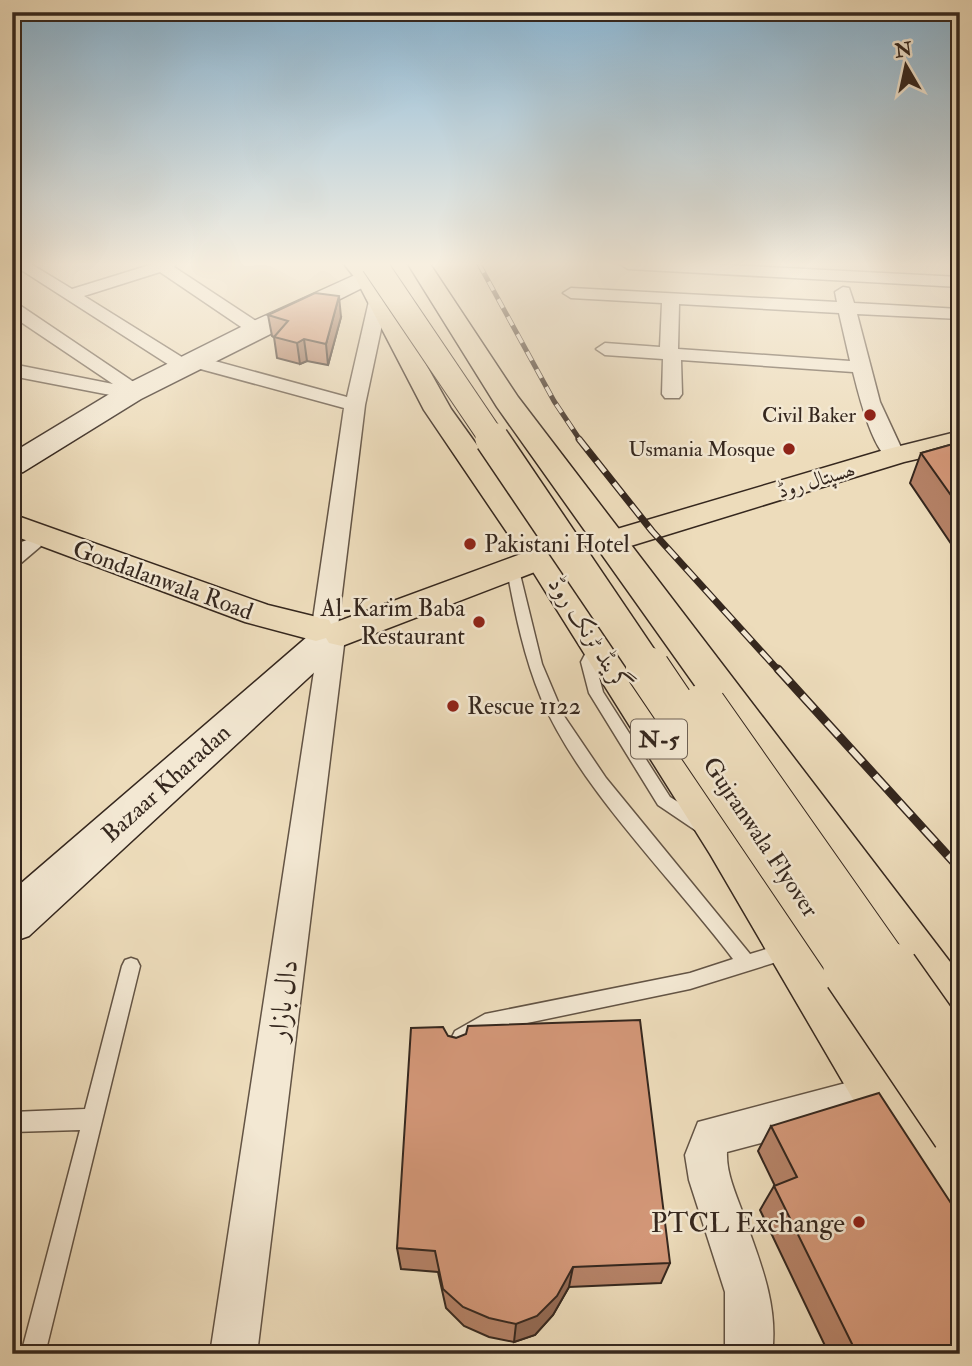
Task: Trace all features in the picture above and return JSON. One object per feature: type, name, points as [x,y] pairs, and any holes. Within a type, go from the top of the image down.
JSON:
[{"type":"main road","name":"گرینڈ ٹرنک روڈ","points":[[399,328],[438,411],[527,564],[596,646],[726,841],[880,1094],[960,1217]]},
{"type":"main road","name":"Gujranwala Flyover","points":[[411,328],[960,1131]]},
{"type":"main road","name":"Gujranwala Flyover","points":[[432,328],[464,357],[489,401],[960,1070]]},
{"type":"main road","points":[[460,328],[507,401],[960,1016]]},
{"type":"main road","points":[[438,411],[507,401]]},
{"type":"main road","name":"ھسپتال روڈ","points":[[612,541],[894,456],[960,440]]},
{"type":"main road","name":"Gondalanwala Road","points":[[16,542],[222,615],[325,637]]},
{"type":"main road","points":[[325,637],[527,564]]},
{"type":"main road","points":[[726,841],[806,806]]},
{"type":"street","points":[[41,328],[134,392]]},
{"type":"street","points":[[127,328],[189,364],[355,405]]},
{"type":"street","name":"دال بازار","points":[[233,1354],[366,328]]},
{"type":"street","points":[[672,394],[671,353],[675,328]]},
{"type":"street","points":[[852,328],[870,402],[894,456]]},
{"type":"street","points":[[12,466],[134,392],[256,329]]},
{"type":"street","points":[[605,349],[861,367]]},
{"type":"street","points":[[12,370],[134,392]]},
{"type":"street","name":"Bazaar Kharadan","points":[[12,921],[325,637]]},
{"type":"street","points":[[748,1354],[748,1292],[710,1180],[706,1155],[712,1136],[880,1094]]},
{"type":"lane","points":[[527,564],[529,643],[557,716],[628,820],[715,920],[746,963]]},
{"type":"lane","points":[[457,1054],[462,1037],[485,1023],[690,981],[790,949]]},
{"type":"lane","points":[[33,1354],[131,966]]},
{"type":"lane","points":[[12,1122],[93,1119]]},
{"type":"building","points":[[282,328],[330,328],[326,344],[304,339],[297,343],[274,337]]},
{"type":"building","points":[[960,442],[960,508],[921,453]]},
{"type":"building","points":[[640,1020],[670,1263],[573,1267],[557,1296],[537,1316],[516,1324],[489,1318],[463,1307],[443,1289],[435,1251],[397,1248],[411,1028],[443,1027],[448,1036],[456,1038],[466,1034],[468,1026]]},
{"type":"building","name":"PTCL Exchange","points":[[879,1093],[960,1217],[960,1354],[857,1354],[774,1186],[797,1177],[771,1126]]},
{"type":"railway","points":[[514,328],[554,401],[580,440]]},
{"type":"railway","points":[[579,439],[652,531],[779,671]]},
{"type":"railway","points":[[778,669],[960,869]]},
{"type":"place","name":"Civil Baker","points":[[870,415]]},
{"type":"place","name":"Usmania Mosque","points":[[789,449]]},
{"type":"place","name":"Pakistani Hotel","points":[[470,544]]},
{"type":"place","name":"Al-Karim Baba Restaurant","points":[[479,622]]},
{"type":"place","name":"Rescue 1122","points":[[453,706]]},
{"type":"place","name":"PTCL Exchange","points":[[859,1222]]}]
